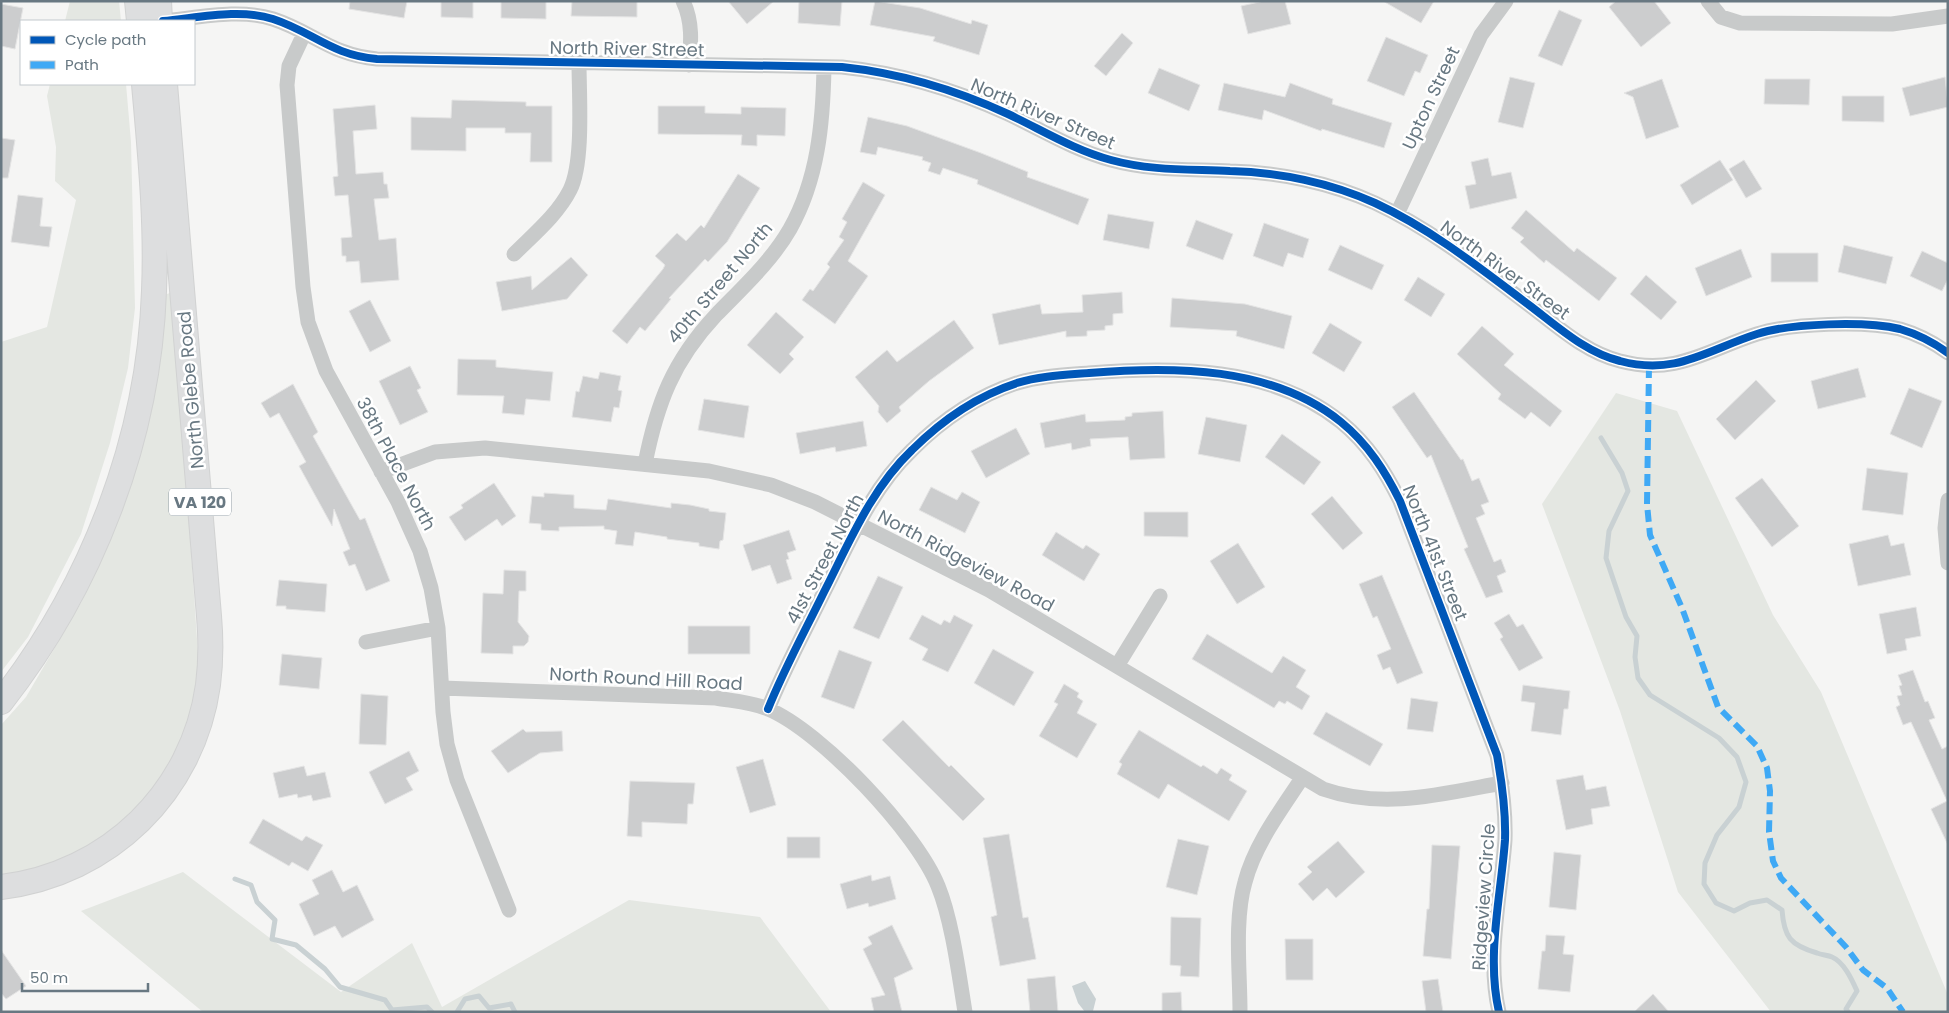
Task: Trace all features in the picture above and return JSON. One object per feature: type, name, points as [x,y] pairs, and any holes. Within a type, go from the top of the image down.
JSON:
[{"type":"main road","points":[[137,1],[139,20]]},
{"type":"main road","points":[[158,1],[161,20]]},
{"type":"main road","name":"North Glebe Road","points":[[1,702],[40,648],[80,577],[116,491],[137,414],[148,356],[154,293],[155,233],[144,85]]},
{"type":"main road","name":"North Glebe Road","points":[[1,887],[36,881],[75,867],[108,848],[139,823],[158,803],[184,764],[196,736],[205,704],[210,666],[210,625],[165,85]]},
{"type":"street","points":[[683,1],[691,32],[689,64]]},
{"type":"street","name":"Upton Street","points":[[1397,214],[1480,35],[1506,1]]},
{"type":"street","points":[[1708,1],[1721,16],[1740,23],[1892,24],[1948,16]]},
{"type":"street","name":"North River Street","points":[[177,20],[256,15],[274,19],[340,52],[366,58],[824,67],[880,73],[945,89],[1009,114],[1063,142],[1116,161],[1163,169],[1230,170],[1293,178],[1356,195],[1397,214],[1450,247],[1584,345],[1620,361],[1649,366],[1676,365],[1704,357],[1766,332],[1818,326],[1874,326],[1900,329],[1922,337],[1948,353]]},
{"type":"street","name":"38th Place North","points":[[304,34],[289,66],[287,85],[304,305],[326,372],[406,517],[420,551],[431,588],[438,628],[444,727],[451,761],[509,910]]},
{"type":"street","points":[[514,254],[558,208],[574,181],[578,160],[579,63]]},
{"type":"street","name":"40th Street North","points":[[645,464],[658,405],[679,361],[700,333],[768,260],[800,210],[817,155],[824,67]]},
{"type":"street","name":"North 41st Street","points":[[1063,375],[1151,370],[1229,375],[1295,395],[1327,412],[1353,432],[1375,457],[1400,501],[1487,726],[1497,756],[1502,783]]},
{"type":"street","name":"41st Street North","points":[[768,709],[781,678],[873,498],[892,472],[913,449],[941,424],[970,405],[1001,389],[1033,379],[1063,375]]},
{"type":"street","name":"North Ridgeview Road","points":[[381,472],[435,452],[467,448],[502,449],[709,470],[749,479],[807,499],[989,590],[1302,778],[1337,794],[1382,801],[1413,799],[1502,783]]},
{"type":"street","points":[[1948,500],[1945,528],[1948,562]]},
{"type":"street","points":[[1117,666],[1160,596]]},
{"type":"street","points":[[366,642],[438,628]]},
{"type":"street","name":"North Round Hill Road","points":[[442,688],[716,698],[768,709],[796,726],[833,755],[901,826],[920,849],[933,872],[944,905],[965,1012]]},
{"type":"street","points":[[1240,1012],[1240,908],[1245,882],[1261,843],[1302,778]]},
{"type":"street","name":"Ridgeview Circle","points":[[1499,1012],[1494,973],[1505,838],[1502,783]]},
{"type":"shaded area","points":[[70,1],[119,1],[121,20],[65,20]]},
{"type":"shaded area","points":[[50,85],[126,85],[131,142],[135,308],[128,368],[110,443],[81,534],[28,637],[1,672],[1,342],[47,327],[76,200],[55,181],[56,147],[47,96]]},
{"type":"shaded area","points":[[173,292],[200,682],[173,765],[139,808],[99,843],[50,868],[1,879],[1,725],[26,697],[82,601],[126,495],[161,296]]},
{"type":"shaded area","points":[[1616,393],[1677,411],[1773,615],[1821,692],[1948,995],[1948,1012],[1771,1012],[1678,892],[1620,711],[1542,504]]},
{"type":"shaded area","points":[[183,872],[341,992],[412,943],[442,1007],[629,900],[760,917],[831,1012],[203,1012],[81,911]]},
{"type":"shaded area","points":[[1085,981],[1096,999],[1093,1011],[1085,1012],[1078,1003],[1072,986]]},
{"type":"building","points":[[350,1],[407,1],[404,18],[349,9]]},
{"type":"building","points":[[441,1],[473,1],[473,18],[441,17]]},
{"type":"building","points":[[501,1],[546,1],[546,19],[501,18]]},
{"type":"building","points":[[572,1],[637,1],[637,17],[571,16]]},
{"type":"building","points":[[728,1],[774,1],[747,24]]},
{"type":"building","points":[[799,1],[842,1],[840,26],[798,23]]},
{"type":"building","points":[[875,1],[920,8],[971,24],[972,20],[988,25],[979,55],[933,41],[935,37],[870,25]]},
{"type":"building","points":[[1264,1],[1285,1],[1291,24],[1248,34],[1241,6]]},
{"type":"building","points":[[1383,1],[1434,1],[1421,23]]},
{"type":"building","points":[[1616,1],[1654,1],[1671,23],[1641,47],[1609,7]]},
{"type":"building","points":[[1,4],[23,8],[15,49],[1,46]]},
{"type":"building","points":[[1559,10],[1582,20],[1562,66],[1538,56]]},
{"type":"building","points":[[1122,33],[1133,43],[1106,76],[1094,66]]},
{"type":"building","points":[[1386,37],[1428,55],[1420,73],[1415,71],[1404,96],[1367,81]]},
{"type":"building","points":[[1159,68],[1200,85],[1189,111],[1148,93]]},
{"type":"building","points":[[1510,77],[1535,83],[1523,128],[1498,122]]},
{"type":"building","points":[[1945,77],[1948,107],[1910,116],[1902,88]]},
{"type":"building","points":[[1662,79],[1679,127],[1646,139],[1633,97],[1624,93]]},
{"type":"building","points":[[1765,79],[1810,79],[1809,105],[1764,104]]},
{"type":"building","points":[[1224,83],[1285,97],[1290,83],[1333,99],[1332,104],[1392,123],[1384,148],[1322,129],[1321,131],[1264,110],[1262,120],[1218,110]]},
{"type":"building","points":[[1842,96],[1884,96],[1884,122],[1842,121]]},
{"type":"building","points":[[452,100],[526,102],[526,106],[552,106],[552,162],[530,162],[531,133],[505,133],[505,128],[466,128],[466,151],[411,150],[411,117],[451,118]]},
{"type":"building","points":[[375,105],[377,129],[353,131],[356,174],[383,172],[384,184],[387,184],[389,198],[374,199],[379,240],[396,238],[399,280],[361,283],[359,261],[346,262],[346,256],[342,256],[341,238],[352,237],[348,195],[335,196],[333,177],[338,176],[333,109]]},
{"type":"building","points":[[658,106],[705,106],[705,113],[741,114],[741,107],[786,108],[785,136],[757,135],[757,146],[741,145],[742,135],[658,134]]},
{"type":"building","points":[[868,117],[907,126],[981,153],[1028,172],[1027,177],[1089,199],[1078,225],[977,184],[978,180],[943,168],[940,175],[928,171],[931,163],[922,160],[923,157],[878,147],[876,155],[860,152]]},
{"type":"building","points":[[1,138],[15,140],[8,178],[1,178]]},
{"type":"building","points":[[1488,158],[1492,176],[1511,172],[1517,198],[1470,209],[1465,186],[1476,184],[1471,162]]},
{"type":"building","points":[[1720,160],[1733,180],[1692,205],[1680,185]]},
{"type":"building","points":[[1744,160],[1762,189],[1746,198],[1729,169]]},
{"type":"building","points":[[738,174],[760,188],[727,242],[708,262],[705,259],[669,298],[671,299],[645,331],[640,327],[627,344],[612,331],[663,269],[665,265],[655,256],[677,233],[686,241],[701,225],[704,228]]},
{"type":"building","points":[[863,182],[885,195],[848,261],[868,276],[835,324],[802,300],[810,289],[813,291],[830,267],[827,264],[844,240],[839,237],[847,222],[842,219]]},
{"type":"building","points":[[18,195],[43,198],[40,226],[52,227],[49,247],[11,242]]},
{"type":"building","points":[[1526,210],[1574,252],[1577,248],[1617,278],[1599,301],[1546,260],[1544,263],[1520,242],[1524,238],[1511,228]]},
{"type":"building","points":[[1108,214],[1154,222],[1149,249],[1103,240]]},
{"type":"building","points":[[1196,220],[1233,234],[1223,260],[1186,246]]},
{"type":"building","points":[[1264,223],[1309,239],[1303,258],[1288,253],[1283,267],[1253,256]]},
{"type":"building","points":[[1340,245],[1384,265],[1372,290],[1328,270]]},
{"type":"building","points":[[1844,245],[1893,257],[1886,284],[1838,272]]},
{"type":"building","points":[[1741,249],[1752,277],[1706,296],[1695,268]]},
{"type":"building","points":[[1922,251],[1948,263],[1948,279],[1942,291],[1910,276]]},
{"type":"building","points":[[1771,253],[1818,253],[1818,282],[1771,282]]},
{"type":"building","points":[[571,257],[588,275],[567,299],[502,311],[496,282],[531,276],[532,290]]},
{"type":"building","points":[[1646,275],[1677,302],[1661,320],[1630,294]]},
{"type":"building","points":[[1418,277],[1445,294],[1431,317],[1404,300]]},
{"type":"building","points":[[1122,292],[1123,313],[1113,314],[1113,325],[1105,326],[1105,330],[1087,331],[1087,336],[1066,337],[1066,331],[999,345],[992,314],[1040,304],[1042,314],[1083,312],[1082,295]]},
{"type":"building","points":[[1172,298],[1245,304],[1292,316],[1284,349],[1236,336],[1237,331],[1170,327]]},
{"type":"building","points":[[370,300],[391,341],[370,352],[349,311]]},
{"type":"building","points":[[776,312],[804,337],[789,354],[794,359],[780,374],[747,345]]},
{"type":"building","points":[[954,320],[974,348],[929,381],[899,407],[901,411],[887,423],[878,412],[879,406],[855,377],[887,350],[897,362]]},
{"type":"building","points":[[1330,323],[1362,342],[1344,372],[1312,353]]},
{"type":"building","points":[[1482,326],[1514,354],[1504,365],[1562,411],[1550,427],[1531,412],[1525,419],[1498,399],[1501,394],[1457,354]]},
{"type":"building","points":[[458,359],[496,360],[496,367],[553,372],[550,401],[526,399],[524,415],[502,413],[504,396],[457,395]]},
{"type":"building","points":[[410,366],[421,388],[417,390],[428,412],[400,425],[379,381]]},
{"type":"building","points":[[1858,368],[1866,397],[1818,409],[1811,381]]},
{"type":"building","points":[[600,372],[621,376],[618,390],[622,391],[619,408],[614,407],[611,422],[572,417],[576,391],[579,392],[583,376],[598,379]]},
{"type":"building","points":[[1756,380],[1776,401],[1735,440],[1716,419]]},
{"type":"building","points":[[293,384],[318,432],[313,436],[360,520],[365,518],[390,581],[366,591],[355,564],[349,566],[343,552],[350,549],[334,509],[332,526],[299,466],[306,462],[279,413],[270,418],[261,403]]},
{"type":"building","points":[[1909,388],[1942,401],[1922,448],[1890,434]]},
{"type":"building","points":[[1414,392],[1461,460],[1463,459],[1472,481],[1479,478],[1489,502],[1481,505],[1485,514],[1476,518],[1494,562],[1501,559],[1506,572],[1497,576],[1503,592],[1486,598],[1464,549],[1468,547],[1431,455],[1427,458],[1392,407]]},
{"type":"building","points":[[704,399],[749,406],[744,438],[698,430]]},
{"type":"building","points":[[1163,411],[1165,458],[1130,460],[1128,437],[1090,439],[1091,446],[1072,450],[1071,443],[1045,448],[1040,423],[1085,414],[1086,422],[1125,420],[1125,417],[1132,416],[1132,413]]},
{"type":"building","points":[[1206,417],[1247,425],[1240,462],[1198,454]]},
{"type":"building","points":[[863,421],[867,446],[836,452],[835,447],[800,454],[796,433]]},
{"type":"building","points":[[1016,428],[1030,454],[986,478],[971,451]]},
{"type":"building","points":[[1282,434],[1321,462],[1304,485],[1265,457]]},
{"type":"building","points":[[1867,468],[1908,473],[1903,515],[1862,510]]},
{"type":"building","points":[[1762,478],[1799,526],[1772,547],[1735,498]]},
{"type":"building","points":[[494,483],[516,516],[502,526],[497,519],[465,541],[449,517],[463,508],[461,505]]},
{"type":"building","points":[[931,487],[957,500],[962,492],[980,502],[965,533],[919,510]]},
{"type":"building","points":[[544,493],[574,495],[574,508],[606,510],[608,499],[671,508],[671,503],[690,505],[709,509],[709,511],[726,513],[723,540],[720,541],[719,549],[699,546],[699,543],[635,532],[633,546],[615,544],[617,531],[604,529],[604,526],[559,527],[559,531],[541,530],[541,524],[529,523],[532,496],[544,497]]},
{"type":"building","points":[[1332,496],[1363,533],[1343,550],[1311,514]]},
{"type":"building","points":[[1144,512],[1188,512],[1188,537],[1144,536]]},
{"type":"building","points":[[789,530],[796,550],[787,553],[789,559],[786,560],[792,579],[777,584],[770,565],[752,571],[743,545]]},
{"type":"building","points":[[1056,532],[1083,549],[1086,545],[1100,554],[1084,581],[1042,555]]},
{"type":"building","points":[[1888,535],[1891,546],[1904,543],[1911,575],[1858,586],[1849,544]]},
{"type":"building","points":[[1238,543],[1265,587],[1237,604],[1210,561]]},
{"type":"building","points":[[504,570],[526,571],[526,591],[519,591],[518,622],[529,636],[528,642],[524,646],[513,646],[513,654],[481,653],[483,593],[503,594]]},
{"type":"building","points":[[1382,575],[1423,673],[1397,684],[1390,667],[1383,670],[1377,655],[1391,649],[1377,616],[1373,618],[1359,584]]},
{"type":"building","points":[[878,576],[903,587],[879,639],[853,628]]},
{"type":"building","points":[[279,580],[327,584],[325,612],[286,609],[286,606],[276,606]]},
{"type":"building","points":[[1916,607],[1921,636],[1905,639],[1907,650],[1887,654],[1879,614]]},
{"type":"building","points":[[1509,614],[1517,627],[1523,624],[1543,658],[1519,671],[1500,639],[1503,637],[1494,623]]},
{"type":"building","points":[[922,615],[941,625],[944,620],[950,623],[954,615],[973,625],[948,672],[922,660],[928,649],[909,639]]},
{"type":"building","points":[[688,626],[750,626],[750,654],[688,654]]},
{"type":"building","points":[[1207,634],[1272,673],[1283,656],[1306,670],[1296,687],[1310,696],[1302,710],[1287,701],[1285,704],[1279,701],[1274,708],[1192,659]]},
{"type":"building","points":[[993,649],[1034,672],[1014,706],[974,683]]},
{"type":"building","points":[[839,650],[872,662],[854,709],[821,697]]},
{"type":"building","points":[[282,654],[322,658],[319,689],[279,685]]},
{"type":"building","points":[[1913,670],[1925,702],[1928,701],[1935,718],[1929,720],[1942,749],[1948,746],[1948,845],[1931,809],[1947,801],[1911,722],[1903,725],[1896,707],[1900,705],[1897,696],[1902,695],[1899,686],[1902,685],[1898,675]]},
{"type":"building","points":[[1064,684],[1079,693],[1077,697],[1083,701],[1077,713],[1097,724],[1077,758],[1039,736],[1058,704],[1054,702]]},
{"type":"building","points":[[1523,685],[1570,691],[1568,709],[1564,709],[1561,735],[1531,731],[1535,703],[1521,701]]},
{"type":"building","points":[[361,694],[388,696],[386,745],[359,744]]},
{"type":"building","points":[[1411,698],[1438,702],[1433,732],[1407,729]]},
{"type":"building","points":[[1326,712],[1383,744],[1370,766],[1313,734]]},
{"type":"building","points":[[903,720],[949,767],[951,765],[985,799],[963,821],[882,740]]},
{"type":"building","points":[[523,729],[526,732],[562,731],[563,751],[540,753],[508,773],[491,751]]},
{"type":"building","points":[[1139,730],[1201,767],[1203,765],[1217,774],[1221,768],[1232,775],[1229,780],[1247,791],[1229,821],[1168,784],[1159,799],[1117,774],[1122,764],[1119,762]]},
{"type":"building","points":[[409,751],[419,771],[406,778],[413,790],[385,804],[369,772]]},
{"type":"building","points":[[763,759],[776,805],[750,813],[736,767]]},
{"type":"building","points":[[304,766],[307,776],[325,772],[331,797],[313,801],[311,795],[298,798],[297,794],[279,798],[273,773]]},
{"type":"building","points":[[1583,775],[1586,790],[1606,786],[1610,806],[1591,809],[1593,824],[1566,830],[1556,780]]},
{"type":"building","points":[[630,781],[695,783],[693,804],[688,804],[687,824],[642,822],[642,837],[627,836]]},
{"type":"building","points":[[263,819],[302,841],[306,836],[323,845],[308,871],[292,862],[289,866],[249,843]]},
{"type":"building","points":[[1009,834],[1023,918],[1028,917],[1036,959],[1000,966],[991,917],[997,915],[983,838]]},
{"type":"building","points":[[787,837],[820,837],[820,858],[787,858]]},
{"type":"building","points":[[1178,839],[1209,846],[1197,895],[1166,887]]},
{"type":"building","points":[[1338,841],[1365,872],[1336,898],[1327,888],[1313,901],[1298,884],[1312,872],[1307,867]]},
{"type":"building","points":[[1432,845],[1460,846],[1451,959],[1423,956],[1427,909],[1429,909]]},
{"type":"building","points":[[1554,852],[1581,855],[1576,910],[1549,907]]},
{"type":"building","points":[[332,870],[343,892],[357,885],[374,920],[342,938],[335,926],[314,936],[299,904],[319,894],[312,880]]},
{"type":"building","points":[[871,875],[872,881],[890,876],[896,899],[869,907],[868,903],[847,909],[840,884]]},
{"type":"building","points":[[1171,917],[1201,918],[1199,977],[1180,976],[1181,966],[1170,965]]},
{"type":"building","points":[[892,925],[913,969],[894,978],[902,1012],[874,1012],[871,998],[885,995],[863,949],[872,944],[868,937]]},
{"type":"building","points":[[1546,935],[1565,936],[1563,954],[1574,955],[1570,992],[1538,989],[1542,951],[1545,951]]},
{"type":"building","points":[[1285,939],[1313,939],[1313,980],[1286,980]]},
{"type":"building","points":[[1,950],[26,986],[6,999],[1,993]]},
{"type":"building","points":[[1055,976],[1058,1012],[1030,1012],[1027,979]]},
{"type":"building","points":[[1438,979],[1443,1012],[1426,1012],[1422,981]]},
{"type":"building","points":[[1181,992],[1182,1012],[1162,1012],[1162,993]]},
{"type":"building","points":[[1653,994],[1669,1012],[1634,1012]]},
{"type":"waterway","points":[[1601,438],[1622,473],[1628,491],[1609,531],[1606,558],[1626,617],[1637,636],[1635,657],[1638,678],[1650,695],[1719,738],[1737,757],[1746,782],[1739,807],[1717,835],[1705,863],[1704,884],[1716,903],[1734,911],[1750,903],[1767,900],[1782,910],[1785,927],[1790,939],[1800,947],[1836,959],[1847,972],[1857,991],[1846,1009],[1848,1012]]},
{"type":"waterway","points":[[235,879],[251,885],[257,902],[275,920],[272,939],[296,945],[325,969],[340,987],[385,1000],[392,1010],[427,1007],[432,1012]]},
{"type":"waterway","points":[[457,1012],[465,999],[479,996],[489,1008],[511,1004],[515,1012]]},
{"type":"marked path","points":[[1649,366],[1647,504],[1650,535],[1682,608],[1718,707],[1757,746],[1767,768],[1770,791],[1769,832],[1773,861],[1781,878],[1846,947],[1863,970],[1887,988],[1903,1012]]},
{"type":"cycle path","points":[[172,20],[232,14],[260,16],[287,24],[347,53],[377,59],[842,67],[885,74],[906,78],[968,97],[1071,145],[1097,156],[1126,164],[1156,168],[1248,172],[1286,176],[1323,184],[1358,196],[1396,213],[1416,225],[1474,263],[1572,338],[1595,352],[1620,361],[1640,365],[1675,363],[1772,330],[1828,324],[1885,326],[1900,329],[1913,333],[1948,353]]},
{"type":"cycle path","points":[[768,709],[862,517],[884,482],[897,465],[923,439],[947,419],[974,402],[1002,388],[1035,379],[1121,371],[1154,370],[1221,374],[1253,380],[1284,390],[1314,404],[1351,430],[1375,458],[1388,479],[1400,501],[1497,755],[1505,829],[1494,948],[1495,991],[1499,1012]]}]
